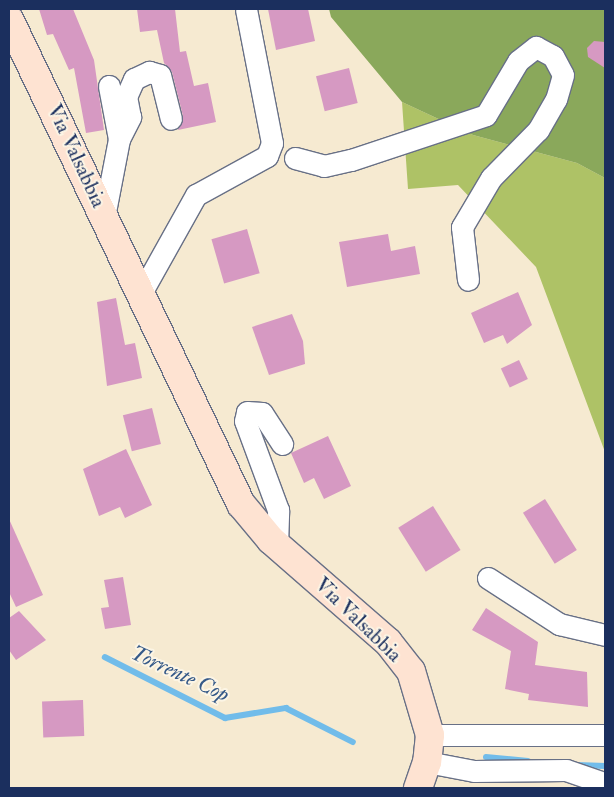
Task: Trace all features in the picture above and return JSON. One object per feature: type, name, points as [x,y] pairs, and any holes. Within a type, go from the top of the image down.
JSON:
[{"type":"main road","name":"Via Valsabbia","points":[[9,19],[104,216],[216,458],[241,504],[277,545],[388,642],[411,671],[430,735],[428,762],[418,788]]},
{"type":"street","points":[[140,295],[196,195],[267,156],[272,143],[246,9]]},
{"type":"street","points":[[295,158],[324,166],[351,160],[486,115],[518,60],[536,47],[553,56],[563,75],[556,99],[538,130],[491,178],[462,227],[468,280]]},
{"type":"street","points":[[104,216],[119,139],[130,117],[126,97],[134,79],[148,72],[160,75],[171,119]]},
{"type":"street","points":[[109,86],[119,139]]},
{"type":"street","points":[[235,174],[321,149]]},
{"type":"street","points":[[277,545],[278,510],[245,421],[247,412],[262,412],[282,444]]},
{"type":"street","points":[[488,578],[559,624],[605,634]]},
{"type":"street","points":[[430,735],[605,735]]},
{"type":"street","points":[[428,762],[474,771],[566,770],[600,782]]},
{"type":"green space","points":[[329,9],[605,9],[605,178],[577,163],[473,135],[402,102],[331,17]]},
{"type":"green space","points":[[402,102],[473,135],[577,163],[605,178],[605,452],[536,267],[458,185],[408,189]]},
{"type":"building","points":[[39,9],[73,9],[94,60],[104,130],[86,133],[74,68],[69,70],[53,34],[47,35]]},
{"type":"building","points":[[137,9],[175,9],[180,52],[186,51],[194,86],[208,83],[216,122],[178,130],[183,116],[172,72],[164,63],[157,30],[140,32]]},
{"type":"building","points":[[268,9],[308,9],[315,41],[276,50]]},
{"type":"building","points":[[594,41],[605,42],[605,68],[588,57],[587,48]]},
{"type":"building","points":[[349,68],[358,103],[325,111],[316,76]]},
{"type":"building","points":[[247,229],[260,273],[224,283],[211,239]]},
{"type":"building","points":[[388,234],[391,251],[415,246],[420,274],[347,287],[339,242]]},
{"type":"building","points":[[518,292],[532,325],[507,344],[503,335],[484,343],[471,313]]},
{"type":"building","points":[[116,298],[125,345],[135,343],[142,378],[107,386],[97,302]]},
{"type":"building","points":[[292,314],[303,341],[305,364],[269,375],[252,327]]},
{"type":"building","points":[[519,360],[528,379],[510,387],[501,368]]},
{"type":"building","points":[[152,408],[161,444],[132,451],[123,415]]},
{"type":"building","points":[[328,436],[351,486],[324,499],[314,478],[304,483],[291,453]]},
{"type":"building","points":[[126,449],[152,505],[125,518],[120,507],[99,516],[83,469]]},
{"type":"building","points":[[545,499],[577,550],[555,564],[523,513]]},
{"type":"building","points":[[433,506],[461,550],[426,572],[398,528]]},
{"type":"building","points":[[9,519],[43,595],[16,607],[9,592]]},
{"type":"building","points":[[123,577],[131,625],[105,629],[101,608],[109,607],[104,580]]},
{"type":"building","points":[[486,608],[538,642],[535,665],[587,672],[588,707],[528,700],[529,694],[505,689],[511,651],[472,630]]},
{"type":"building","points":[[19,611],[46,640],[16,660],[9,650],[9,618]]},
{"type":"building","points":[[83,700],[84,736],[43,737],[42,701]]},
{"type":"waterway","name":"Torrente Cop","points":[[105,657],[225,718],[286,708],[353,742]]},
{"type":"waterway","name":"Torrente Cop","points":[[486,757],[528,761]]},
{"type":"waterway","name":"Torrente Cop","points":[[577,765],[605,766]]}]
